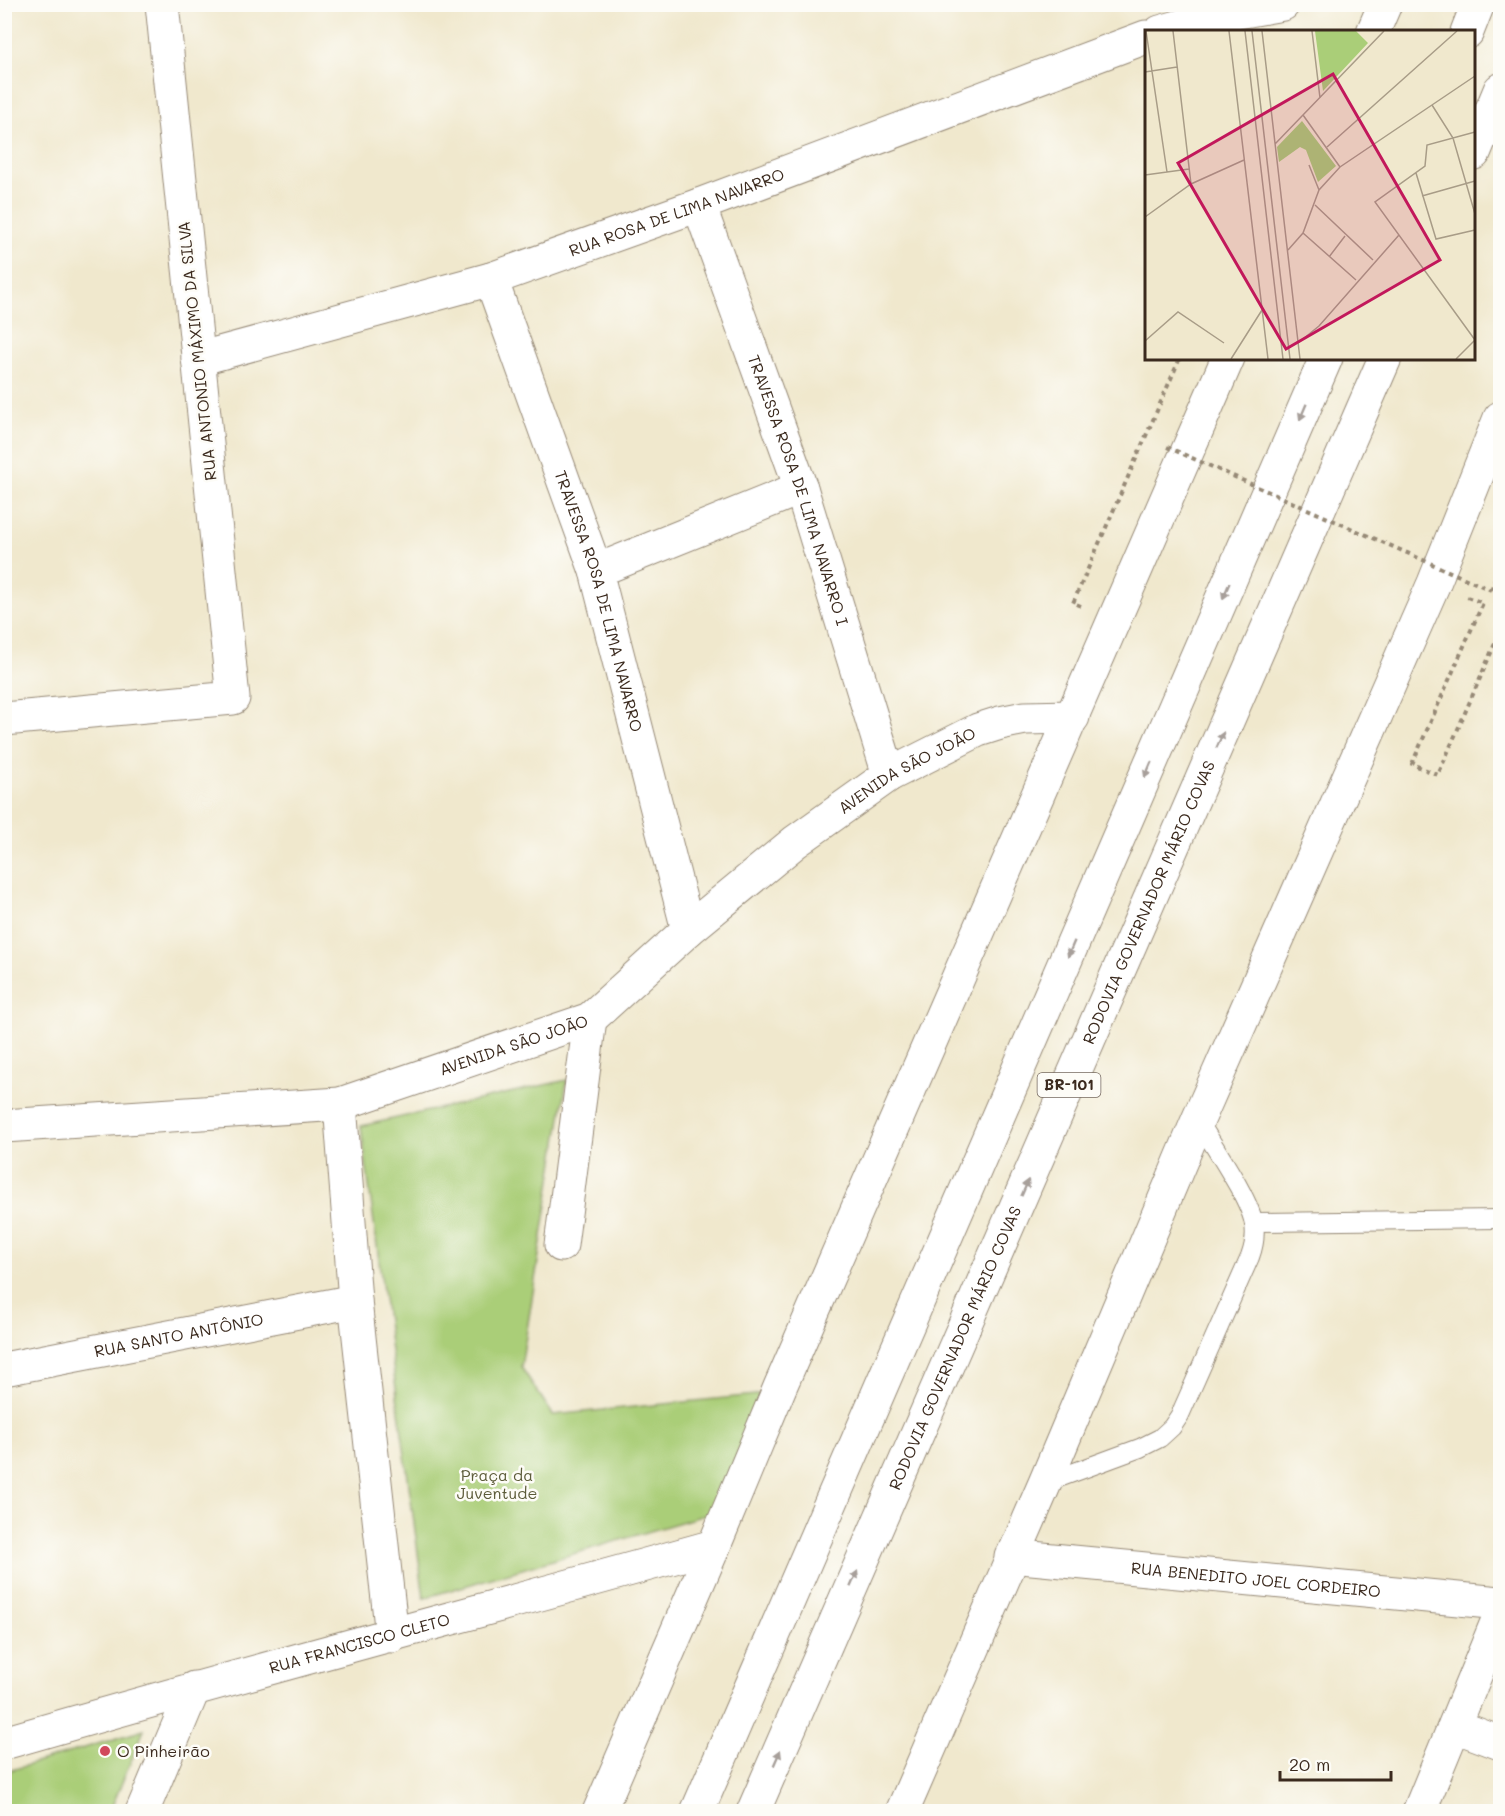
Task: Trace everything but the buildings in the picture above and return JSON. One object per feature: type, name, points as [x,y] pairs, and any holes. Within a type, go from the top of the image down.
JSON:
[{"type":"main road","name":"RUA ANTONIO MÁXIMO DA SILVA","points":[[4,719],[232,698],[162,4]]},
{"type":"main road","points":[[1167,30],[1221,15],[1283,4]]},
{"type":"main road","points":[[1374,30],[1385,4]]},
{"type":"main road","points":[[1468,30],[1478,4]]},
{"type":"main road","name":"RUA ROSA DE LIMA NAVARRO","points":[[198,359],[491,279],[699,206],[1145,37]]},
{"type":"main road","points":[[1475,148],[1500,90]]},
{"type":"main road","name":"TRAVESSA ROSA DE LIMA NAVARRO I","points":[[699,206],[801,488],[889,775]]},
{"type":"main road","name":"TRAVESSA ROSA DE LIMA NAVARRO","points":[[491,279],[596,571],[688,930]]},
{"type":"main road","points":[[599,1812],[789,1365],[1227,360]]},
{"type":"main road","name":"BR-101","points":[[697,1812],[1325,360]]},
{"type":"main road","name":"RODOVIA GOVERNADOR MÁRIO COVAS","points":[[753,1812],[1384,360]]},
{"type":"main road","points":[[902,1812],[1011,1556],[1045,1483],[1198,1120],[1434,583],[1500,418]]},
{"type":"main road","points":[[596,571],[801,488]]},
{"type":"main road","name":"AVENIDA SÃO JOÃO","points":[[4,1126],[340,1104],[590,1019],[688,930],[795,842],[889,775],[978,730],[1000,723],[1025,718],[1072,717]]},
{"type":"main road","points":[[561,1245],[590,1019]]},
{"type":"main road","points":[[340,1104],[355,1301],[392,1636]]},
{"type":"main road","name":"RUA SANTO ANTÔNIO","points":[[4,1369],[355,1301]]},
{"type":"main road","name":"RUA FRANCISCO CLETO","points":[[4,1743],[194,1688],[392,1636],[714,1546]]},
{"type":"main road","name":"RUA BENEDITO JOEL CORDEIRO","points":[[1011,1556],[1500,1603]]},
{"type":"main road","points":[[1419,1812],[1500,1615]]},
{"type":"main road","points":[[142,1812],[194,1688]]},
{"type":"main road","points":[[1455,1726],[1500,1743]]},
{"type":"lane","points":[[1045,1483],[1140,1448],[1160,1438],[1172,1427],[1180,1415],[1250,1257],[1255,1241],[1254,1222],[1247,1203],[1198,1120]]},
{"type":"lane","points":[[1254,1222],[1500,1219]]},
{"type":"path","points":[[1167,447],[1491,590],[1500,567]]},
{"type":"path","points":[[1483,603],[1412,764],[1438,775],[1500,632]]},
{"type":"green space","name":"Praça da Juventude","points":[[567,1080],[521,1367],[553,1415],[765,1394],[715,1512],[424,1598],[361,1126]]},
{"type":"green space","name":"O Pinheirão","points":[[144,1730],[110,1811],[5,1811],[5,1772]]},
{"type":"place","name":"O Pinheirão","points":[[105,1751]]}]
